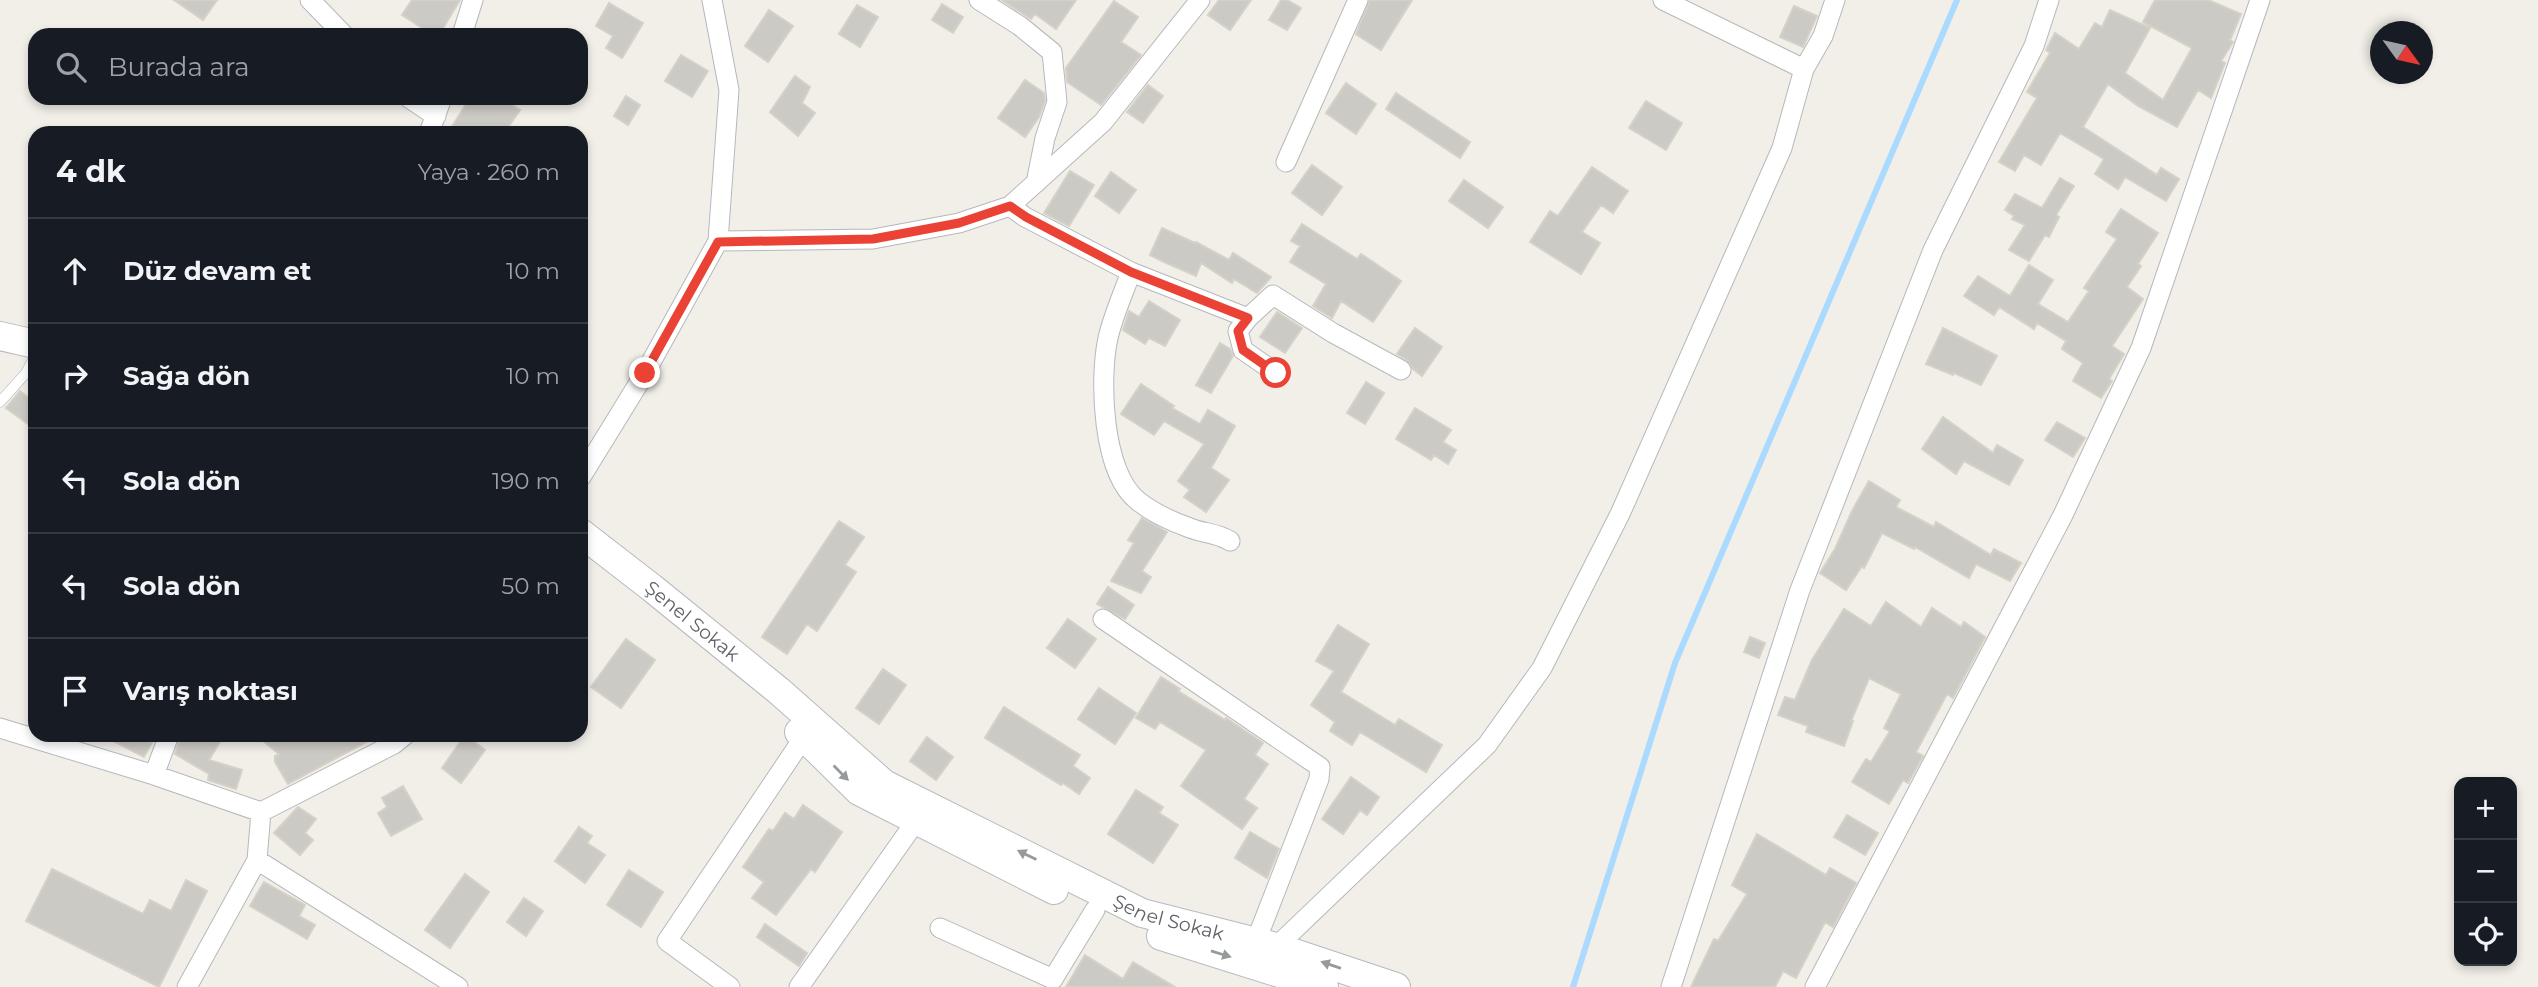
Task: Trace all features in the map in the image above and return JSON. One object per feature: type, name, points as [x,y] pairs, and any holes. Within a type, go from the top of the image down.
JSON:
[{"type":"street","points":[[310,0],[337,28]]},
{"type":"street","points":[[464,28],[473,0]]},
{"type":"street","points":[[588,466],[645,373],[718,242],[729,90],[712,0]]},
{"type":"street","points":[[979,0],[1020,26],[1052,52],[1057,102],[1045,138],[1036,183]]},
{"type":"street","points":[[718,242],[873,239],[959,223],[1010,206],[1103,122],[1200,0]]},
{"type":"street","points":[[1286,162],[1358,0]]},
{"type":"street","points":[[1662,0],[1804,69]]},
{"type":"street","points":[[1270,961],[1487,745],[1542,668],[1620,514],[1782,148],[1804,69],[1823,36],[1835,0]]},
{"type":"street","points":[[1671,987],[1800,590],[1933,250],[2034,46],[2049,0]]},
{"type":"street","points":[[1815,987],[2063,515],[2141,348],[2260,0]]},
{"type":"street","points":[[419,105],[435,116]]},
{"type":"street","points":[[1010,206],[1131,272],[1248,318]]},
{"type":"street","points":[[1131,272],[1108,338],[1102,392],[1107,433],[1118,477],[1136,500],[1167,518],[1192,529],[1217,534],[1230,541]]},
{"type":"street","points":[[1276,373],[1243,350],[1238,331],[1273,295],[1332,333],[1401,370]]},
{"type":"street","points":[[0,336],[28,342]]},
{"type":"street","points":[[588,538],[652,588]]},
{"type":"street","name":"Şenel Sokak","points":[[652,588],[779,691],[884,784],[1142,913],[1270,961],[1324,987]]},
{"type":"street","name":"Şenel Sokak","points":[[652,588],[859,792],[992,861],[1134,928],[1270,961],[1396,987]]},
{"type":"street","points":[[1103,619],[1320,766],[1319,779],[1270,961]]},
{"type":"street","points":[[0,728],[28,737]]},
{"type":"street","points":[[730,987],[667,941],[804,737]]},
{"type":"street","points":[[46,742],[261,812],[396,742]]},
{"type":"street","points":[[154,775],[166,742]]},
{"type":"street","points":[[187,987],[257,860],[261,812]]},
{"type":"street","points":[[799,987],[916,821]]},
{"type":"street","points":[[257,860],[458,987]]},
{"type":"street","points":[[940,928],[1051,983],[1096,909]]},
{"type":"lane","points":[[0,402],[28,369]]},
{"type":"building","points":[[174,0],[217,0],[203,20]]},
{"type":"building","points":[[412,0],[460,0],[443,28],[422,28],[402,15]]},
{"type":"building","points":[[1002,0],[1076,0],[1056,29],[1035,14],[1031,19]]},
{"type":"building","points":[[1219,0],[1251,0],[1230,30],[1208,15]]},
{"type":"building","points":[[1281,0],[1287,0],[1301,8],[1287,30],[1269,20]]},
{"type":"building","points":[[1370,0],[1412,0],[1381,50],[1356,34]]},
{"type":"building","points":[[2155,0],[2208,0],[2241,14],[2230,40],[2233,42],[2221,61],[2225,63],[2211,98],[2198,90],[2177,127],[2138,106],[2108,84],[2083,127],[2157,175],[2161,168],[2179,179],[2166,201],[2125,177],[2118,189],[2095,174],[2104,159],[2060,133],[2041,165],[2024,155],[2015,171],[1999,162],[2037,98],[2027,92],[2050,53],[2046,50],[2055,33],[2079,49],[2095,23],[2102,27],[2110,10],[2150,28],[2125,73],[2163,100],[2192,48],[2143,22]]},
{"type":"building","points":[[1114,1],[1138,17],[1121,42],[1141,55],[1101,105],[1067,82],[1066,68]]},
{"type":"building","points":[[609,3],[643,23],[622,58],[606,48],[613,36],[596,26]]},
{"type":"building","points":[[942,4],[963,17],[953,33],[932,20]]},
{"type":"building","points":[[857,5],[878,17],[860,47],[839,34]]},
{"type":"building","points":[[1794,6],[1817,16],[1803,47],[1780,37]]},
{"type":"building","points":[[769,10],[793,26],[768,62],[745,46]]},
{"type":"building","points":[[681,55],[708,71],[692,97],[665,81]]},
{"type":"building","points":[[795,76],[810,87],[802,103],[815,113],[798,136],[770,112]]},
{"type":"building","points":[[1025,80],[1044,93],[1045,101],[1039,117],[1025,137],[998,118]]},
{"type":"building","points":[[1346,83],[1376,104],[1356,134],[1326,113]]},
{"type":"building","points":[[1148,85],[1163,96],[1143,123],[1127,112]]},
{"type":"building","points":[[1396,93],[1470,142],[1460,158],[1386,109]]},
{"type":"building","points":[[626,96],[640,105],[628,125],[614,116]]},
{"type":"building","points":[[1646,101],[1682,123],[1666,150],[1629,128]]},
{"type":"building","points":[[466,105],[512,105],[520,110],[509,126],[452,126]]},
{"type":"building","points":[[1312,165],[1342,187],[1322,215],[1292,193]]},
{"type":"building","points":[[1592,167],[1628,191],[1613,213],[1601,205],[1582,232],[1600,243],[1581,274],[1530,242],[1550,211],[1558,216]]},
{"type":"building","points":[[1070,171],[1094,185],[1069,226],[1044,213]]},
{"type":"building","points":[[1111,172],[1136,190],[1119,213],[1095,196]]},
{"type":"building","points":[[2060,178],[2074,186],[2056,215],[2059,217],[2049,237],[2045,235],[2029,261],[2009,250],[2025,225],[2012,219],[2014,216],[2005,210],[2015,194],[2042,208]]},
{"type":"building","points":[[1464,180],[1503,207],[1488,228],[1449,201]]},
{"type":"building","points":[[2121,209],[2158,233],[2127,287],[2143,299],[2112,346],[2124,354],[2101,398],[2073,381],[2083,363],[2062,349],[2066,341],[2037,323],[2034,329],[1999,307],[1994,315],[1964,296],[1978,276],[2010,296],[2029,265],[2053,280],[2038,304],[2068,322],[2089,291],[2084,288],[2117,239],[2106,232]]},
{"type":"building","points":[[1302,224],[1357,259],[1361,254],[1401,281],[1373,322],[1341,301],[1332,318],[1313,306],[1326,284],[1290,262],[1300,246],[1291,241]]},
{"type":"building","points":[[1162,228],[1229,260],[1233,253],[1271,277],[1257,293],[1234,279],[1232,283],[1201,263],[1196,276],[1164,262],[1150,255]]},
{"type":"building","points":[[1149,301],[1180,320],[1165,346],[1149,338],[1145,344],[1123,330],[1129,311],[1139,317]]},
{"type":"building","points":[[1277,312],[1302,328],[1285,353],[1260,337]]},
{"type":"building","points":[[1415,328],[1442,347],[1422,376],[1407,360],[1397,354]]},
{"type":"building","points":[[1943,328],[1997,356],[1981,385],[1926,364]]},
{"type":"building","points":[[1220,343],[1230,349],[1233,356],[1211,393],[1196,385]]},
{"type":"building","points":[[1366,382],[1384,393],[1365,424],[1347,413]]},
{"type":"building","points":[[1141,384],[1174,406],[1172,408],[1200,424],[1208,410],[1235,426],[1211,468],[1229,480],[1206,512],[1184,497],[1190,490],[1178,481],[1204,444],[1164,421],[1154,435],[1121,414]]},
{"type":"building","points":[[20,391],[28,397],[28,424],[6,408]]},
{"type":"building","points":[[1415,408],[1451,430],[1443,442],[1456,450],[1448,464],[1434,455],[1431,460],[1396,439]]},
{"type":"building","points":[[1943,417],[1993,453],[1997,445],[2023,460],[2009,485],[1964,461],[1956,474],[1922,449]]},
{"type":"building","points":[[2057,422],[2085,438],[2073,457],[2045,440]]},
{"type":"building","points":[[1869,481],[1900,500],[1896,507],[1934,527],[1936,522],[1991,555],[1994,549],[2021,563],[2010,581],[1976,564],[1969,578],[1915,547],[1914,549],[1882,533],[1864,568],[1862,566],[1846,590],[1820,573]]},
{"type":"building","points":[[1142,518],[1167,532],[1142,571],[1151,577],[1141,593],[1111,581],[1134,543],[1128,540]]},
{"type":"building","points":[[839,521],[864,537],[845,565],[856,572],[817,631],[807,624],[787,654],[762,637]]},
{"type":"building","points":[[1108,587],[1134,605],[1125,619],[1097,604]]},
{"type":"building","points":[[1886,602],[1921,627],[1932,608],[1961,627],[1964,622],[1985,637],[1953,698],[1947,694],[1916,752],[1923,756],[1908,783],[1903,780],[1889,804],[1852,782],[1866,759],[1871,762],[1890,731],[1884,728],[1901,694],[1869,678],[1844,746],[1806,732],[1808,726],[1778,715],[1785,697],[1795,700],[1812,660],[1844,609],[1871,626]]},
{"type":"building","points":[[1068,619],[1096,639],[1075,668],[1047,648]]},
{"type":"building","points":[[1338,625],[1369,644],[1341,692],[1395,725],[1399,719],[1442,745],[1426,772],[1360,732],[1352,745],[1330,731],[1335,722],[1311,705],[1334,671],[1316,661]]},
{"type":"building","points":[[1750,637],[1765,643],[1759,658],[1744,652]]},
{"type":"building","points":[[626,639],[655,660],[621,708],[591,687]]},
{"type":"building","points":[[883,669],[906,685],[879,724],[856,708]]},
{"type":"building","points":[[1161,677],[1180,689],[1178,691],[1263,743],[1255,755],[1268,764],[1244,799],[1257,808],[1242,829],[1181,786],[1206,750],[1160,722],[1155,729],[1136,718]]},
{"type":"building","points":[[1099,688],[1136,713],[1115,744],[1078,719]]},
{"type":"building","points":[[1004,707],[1080,755],[1073,766],[1090,778],[1079,794],[985,738]]},
{"type":"building","points":[[927,737],[953,757],[936,780],[910,761]]},
{"type":"building","points":[[115,742],[152,742],[144,757]]},
{"type":"building","points":[[179,742],[220,742],[209,760],[242,770],[236,789],[208,780],[209,774],[175,754]]},
{"type":"building","points":[[264,742],[366,742],[288,784],[275,762],[275,756],[279,754]]},
{"type":"building","points":[[460,742],[474,742],[485,750],[461,783],[442,768]]},
{"type":"building","points":[[1351,777],[1379,797],[1367,815],[1360,810],[1343,834],[1322,819]]},
{"type":"building","points":[[403,786],[422,819],[391,836],[378,813],[387,807],[382,798]]},
{"type":"building","points":[[1136,790],[1163,807],[1159,813],[1178,825],[1153,863],[1108,834]]},
{"type":"building","points":[[803,805],[842,832],[815,872],[811,869],[776,915],[752,898],[764,882],[743,867],[769,829],[773,831],[785,813],[794,819]]},
{"type":"building","points":[[298,807],[316,819],[305,833],[313,840],[300,855],[274,833]]},
{"type":"building","points":[[1847,815],[1878,833],[1865,855],[1834,837]]},
{"type":"building","points":[[579,827],[592,836],[587,843],[605,855],[585,883],[555,861]]},
{"type":"building","points":[[1250,832],[1279,849],[1267,878],[1235,858]]},
{"type":"building","points":[[1757,834],[1826,875],[1830,868],[1856,883],[1833,927],[1825,922],[1796,978],[1783,971],[1775,987],[1691,987],[1714,939],[1718,941],[1747,894],[1732,885]]},
{"type":"building","points":[[52,869],[143,914],[150,900],[171,911],[186,880],[207,891],[159,987],[26,921]]},
{"type":"building","points":[[629,870],[663,892],[641,927],[607,905]]},
{"type":"building","points":[[465,874],[489,892],[450,948],[425,930]]},
{"type":"building","points":[[264,882],[305,905],[299,916],[315,925],[307,939],[250,906]]},
{"type":"building","points":[[524,898],[543,911],[526,936],[507,922]]},
{"type":"building","points":[[765,924],[807,953],[799,966],[757,937]]},
{"type":"building","points":[[1085,955],[1123,979],[1133,962],[1175,987],[1066,987]]},
{"type":"waterway","points":[[1573,987],[1675,663],[1957,0]]},
{"type":"route","points":[[645,373],[718,242],[873,239],[959,223],[1010,206],[1131,272],[1248,318],[1238,331],[1243,350],[1276,373]]}]
